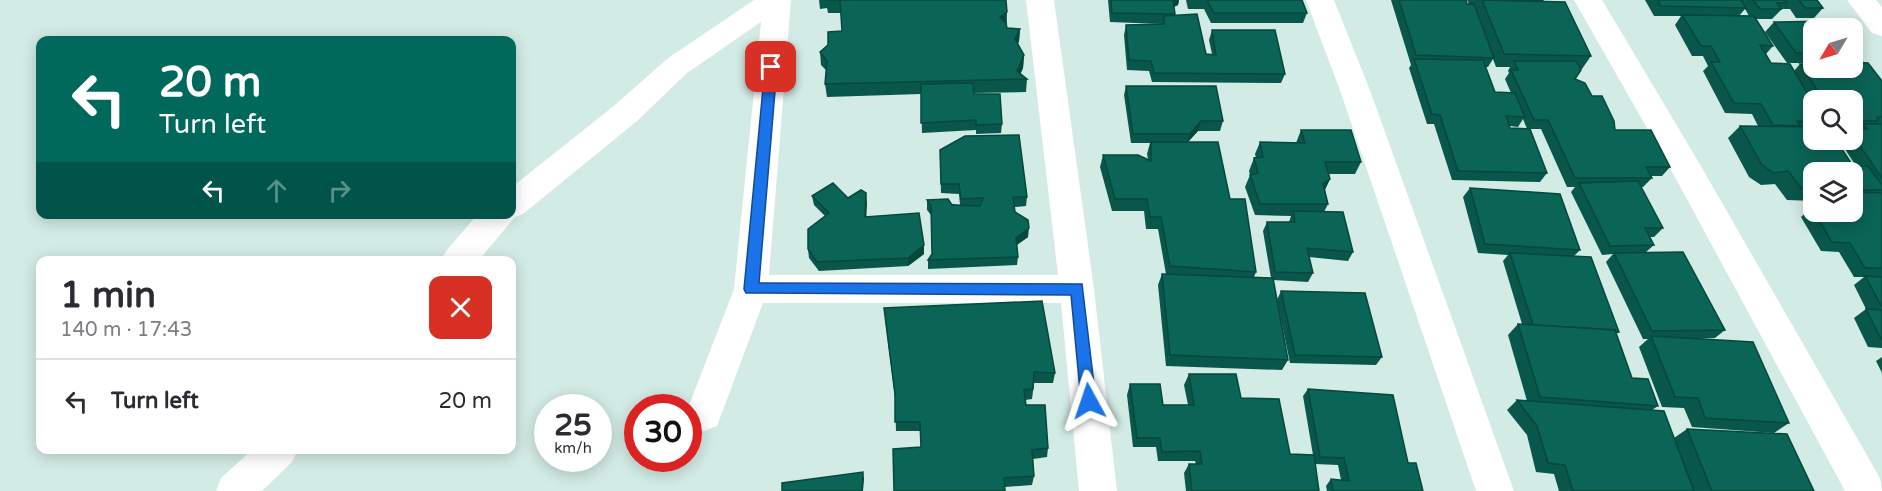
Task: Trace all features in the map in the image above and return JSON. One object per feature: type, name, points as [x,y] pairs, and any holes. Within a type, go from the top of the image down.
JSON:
[{"type":"street","points":[[516,203],[626,113],[677,66],[775,0]]},
{"type":"street","points":[[704,414],[751,289],[775,0]]},
{"type":"street","points":[[1040,0],[1077,289],[1098,491]]},
{"type":"street","points":[[1320,0],[1356,93],[1496,491]]},
{"type":"street","points":[[1588,0],[1687,170],[1866,491]]},
{"type":"street","points":[[1861,0],[1882,26]]},
{"type":"street","points":[[462,256],[495,219]]},
{"type":"street","points":[[751,289],[1077,289]]},
{"type":"street","points":[[235,491],[275,454]]},
{"type":"building","points":[[840,0],[1006,0],[1007,12],[1000,17],[1006,23],[1007,28],[1020,29],[1015,39],[1024,55],[1017,71],[1027,79],[825,84],[827,61],[820,52],[828,45],[828,32],[842,31]]},
{"type":"building","points":[[1111,0],[1173,0],[1175,14],[1112,13]]},
{"type":"building","points":[[1207,0],[1302,0],[1307,13],[1214,13]]},
{"type":"building","points":[[1399,0],[1466,0],[1467,4],[1474,4],[1494,58],[1416,55]]},
{"type":"building","points":[[1482,0],[1565,2],[1591,56],[1504,54]]},
{"type":"building","points":[[1658,0],[1741,0],[1746,8],[1661,6]]},
{"type":"building","points":[[1753,0],[1785,0],[1787,3],[1777,3],[1781,9],[1760,9]]},
{"type":"building","points":[[1799,0],[1817,0],[1823,8],[1805,8]]},
{"type":"building","points":[[1197,14],[1206,54],[1216,55],[1212,30],[1275,30],[1285,74],[1154,73],[1151,61],[1129,60],[1126,25],[1164,24],[1164,16]]},
{"type":"building","points":[[1682,15],[1754,16],[1773,46],[1760,45],[1771,63],[1790,64],[1806,90],[1803,90],[1803,121],[1797,121],[1800,126],[1773,125],[1761,104],[1734,103],[1711,62],[1720,62],[1711,46],[1701,46]]},
{"type":"building","points":[[1803,21],[1803,53],[1796,53],[1774,22]]},
{"type":"building","points":[[1414,59],[1483,60],[1495,92],[1515,93],[1525,117],[1506,116],[1510,128],[1530,129],[1547,173],[1458,171],[1440,115],[1432,114]]},
{"type":"building","points":[[1514,61],[1576,61],[1581,70],[1575,79],[1585,83],[1592,96],[1602,96],[1614,121],[1615,130],[1651,130],[1670,167],[1646,167],[1652,178],[1575,178],[1548,120],[1534,120],[1511,70],[1518,70]]},
{"type":"building","points":[[1863,63],[1868,63],[1882,81],[1882,117],[1877,117],[1877,121],[1863,121],[1863,90],[1817,90],[1809,78],[1863,78]]},
{"type":"building","points":[[973,83],[974,94],[1000,94],[1002,124],[976,125],[976,120],[921,123],[921,84]]},
{"type":"building","points":[[1126,86],[1216,86],[1223,121],[1201,121],[1190,134],[1133,134]]},
{"type":"building","points":[[1863,124],[1882,124],[1882,178],[1863,150],[1863,129],[1867,129]]},
{"type":"building","points":[[1740,126],[1803,127],[1803,150],[1843,150],[1850,162],[1803,162],[1803,188],[1788,171],[1774,173],[1762,165]]},
{"type":"building","points":[[1301,130],[1351,130],[1361,162],[1325,162],[1330,179],[1323,184],[1328,204],[1260,204],[1250,175],[1258,173],[1254,158],[1263,157],[1260,142],[1305,143]]},
{"type":"building","points":[[1019,135],[1027,197],[1013,197],[1015,212],[1028,220],[1029,228],[1016,238],[1018,257],[928,260],[932,254],[931,206],[927,200],[948,199],[952,205],[980,206],[983,198],[961,199],[959,184],[941,184],[940,150],[965,136]]},
{"type":"building","points":[[1151,142],[1218,142],[1230,199],[1245,199],[1256,272],[1170,266],[1161,217],[1150,217],[1147,199],[1115,199],[1103,155],[1138,155],[1151,161]]},
{"type":"building","points":[[1863,166],[1868,166],[1882,185],[1882,190],[1863,190]]},
{"type":"building","points":[[1638,181],[1663,228],[1645,228],[1654,245],[1610,246],[1579,183]]},
{"type":"building","points":[[833,183],[848,198],[861,190],[866,193],[865,217],[919,213],[924,245],[908,258],[817,262],[808,249],[808,229],[829,213],[812,196]]},
{"type":"building","points":[[1470,188],[1560,194],[1580,250],[1485,244]]},
{"type":"building","points":[[1863,192],[1882,193],[1882,268],[1865,268],[1850,243],[1832,242],[1820,222],[1863,222]]},
{"type":"building","points":[[1293,211],[1343,212],[1353,252],[1307,248],[1313,273],[1275,272],[1267,222],[1295,222]]},
{"type":"building","points":[[1683,252],[1725,330],[1652,331],[1614,253]]},
{"type":"building","points":[[1510,253],[1591,257],[1619,332],[1533,325]]},
{"type":"building","points":[[1162,274],[1273,278],[1288,360],[1170,355]]},
{"type":"building","points":[[1865,276],[1882,277],[1882,307]]},
{"type":"building","points":[[1281,291],[1365,293],[1382,357],[1295,355]]},
{"type":"building","points":[[1042,301],[1055,373],[1034,372],[1033,389],[1024,390],[1026,405],[1045,405],[1048,448],[1032,450],[1034,476],[1004,478],[1005,491],[894,491],[893,449],[921,447],[920,422],[895,422],[895,394],[884,308]]},
{"type":"building","points":[[1866,309],[1882,310],[1882,339],[1881,339]]},
{"type":"building","points":[[1518,324],[1615,330],[1632,378],[1648,379],[1658,406],[1540,397]]},
{"type":"building","points":[[1651,336],[1753,342],[1789,423],[1705,418],[1698,398],[1675,397]]},
{"type":"building","points":[[1189,374],[1236,374],[1241,398],[1279,399],[1290,454],[1314,455],[1319,491],[1192,491],[1189,464],[1202,464],[1200,451],[1162,452],[1160,438],[1137,438],[1130,384],[1160,384],[1163,405],[1194,405]]},
{"type":"building","points":[[1308,389],[1393,395],[1408,463],[1416,463],[1423,491],[1333,491],[1331,479],[1349,481],[1344,458],[1320,457]]},
{"type":"building","points":[[1517,400],[1664,411],[1694,491],[1573,491],[1565,465],[1548,463],[1537,426]]},
{"type":"building","points":[[1687,429],[1787,434],[1814,491],[1712,491]]},
{"type":"building","points":[[863,472],[862,491],[782,491],[782,483]]},
{"type":"route","points":[[771,67],[751,289],[1077,289],[1089,401]]}]
